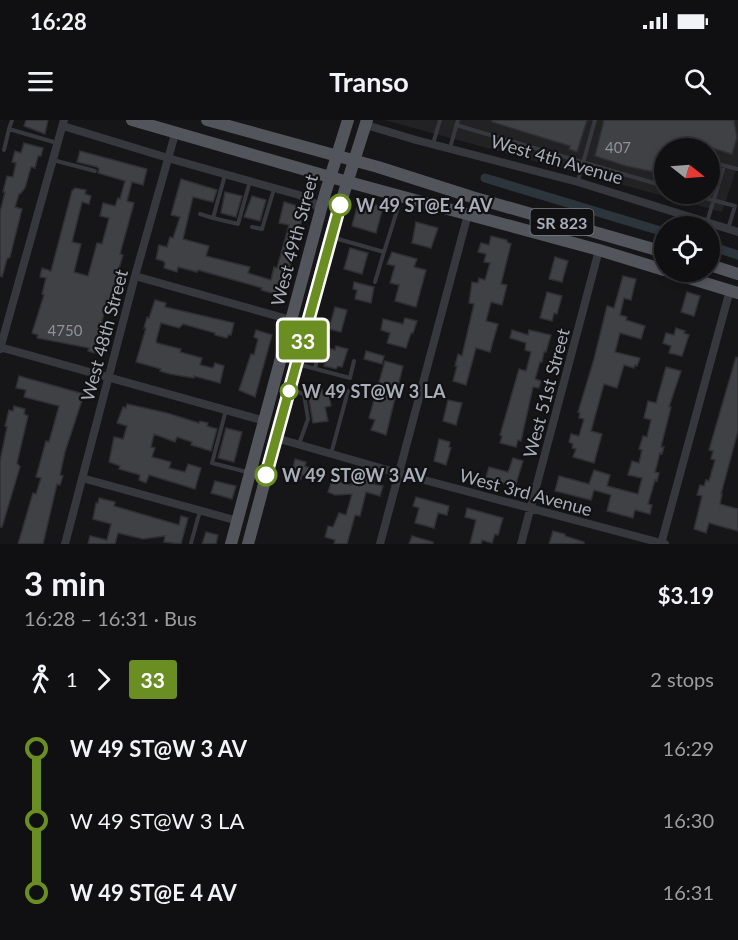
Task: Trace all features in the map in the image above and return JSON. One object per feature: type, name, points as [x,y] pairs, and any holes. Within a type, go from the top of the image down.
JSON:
[{"type":"main road","name":"SR 823","points":[[132,120],[175,134],[654,267]]},
{"type":"main road","name":"SR 823","points":[[207,120],[354,160],[472,197],[654,249]]},
{"type":"main road","name":"West 49th Street","points":[[231,544],[320,211],[348,120]]},
{"type":"main road","name":"West 49th Street","points":[[248,544],[330,237],[366,122]]},
{"type":"main road","points":[[599,250],[620,245],[654,255]]},
{"type":"main road","points":[[720,269],[738,274]]},
{"type":"main road","points":[[702,282],[734,292]]},
{"type":"main road","points":[[255,456],[261,448],[276,438],[270,424],[270,402]]},
{"type":"street","name":"West 4th Avenue","points":[[366,122],[433,144],[578,182],[688,216]]},
{"type":"street","points":[[265,421],[0,348],[63,123],[168,158],[304,196],[314,202],[320,211]]},
{"type":"street","name":"West 48th Street","points":[[65,544],[108,376],[175,134]]},
{"type":"street","points":[[380,544],[468,214]]},
{"type":"street","name":"West 4th Avenue","points":[[720,226],[738,232]]},
{"type":"street","name":"West 51st Street","points":[[521,544],[599,250]]},
{"type":"street","points":[[135,276],[291,320]]},
{"type":"street","points":[[662,544],[734,292]]},
{"type":"street","name":"West 3rd Avenue","points":[[276,438],[331,455],[662,544]]},
{"type":"street","points":[[82,478],[238,521]]},
{"type":"lane","points":[[4,150],[12,120]]},
{"type":"lane","points":[[433,144],[440,120]]},
{"type":"lane","points":[[450,148],[458,120]]},
{"type":"lane","points":[[578,182],[595,120]]},
{"type":"lane","points":[[456,126],[654,183]]},
{"type":"lane","points":[[9,129],[57,143]]},
{"type":"lane","points":[[52,159],[95,171]]},
{"type":"lane","points":[[720,165],[738,169]]},
{"type":"lane","points":[[720,180],[724,166]]},
{"type":"lane","points":[[213,218],[225,174]]},
{"type":"lane","points":[[200,214],[238,224],[250,181]]},
{"type":"lane","points":[[252,227],[262,229],[274,188]]},
{"type":"lane","points":[[375,282],[402,196]]},
{"type":"lane","points":[[720,202],[735,206],[728,229]]},
{"type":"lane","points":[[330,237],[384,252]]},
{"type":"lane","points":[[303,343],[320,347],[315,368]]},
{"type":"lane","points":[[297,363],[350,378],[354,361]]},
{"type":"lane","points":[[290,389],[304,394],[308,419],[299,444]]},
{"type":"lane","points":[[331,455],[348,391]]},
{"type":"lane","points":[[226,410],[212,463],[251,473]]},
{"type":"lane","points":[[191,543],[200,511]]},
{"type":"shaded area","points":[[384,120],[738,120],[738,164],[722,212],[693,204],[720,204],[720,138],[654,138],[654,193]]},
{"type":"building","points":[[26,120],[48,120],[45,134],[24,126]]},
{"type":"building","points":[[492,120],[587,120],[577,152],[569,149],[570,146],[492,122]]},
{"type":"building","points":[[604,120],[734,120],[737,138],[732,154],[720,150],[720,138],[654,138],[654,172],[595,156]]},
{"type":"building","points":[[24,143],[43,148],[35,168],[31,167],[25,188],[19,194],[15,207],[22,209],[10,257],[7,259],[2,277],[0,276],[0,212],[5,192],[3,192],[7,176],[13,177],[16,163],[12,162],[15,151],[21,153]]},
{"type":"building","points":[[80,151],[147,169],[143,185],[132,182],[127,201],[134,203],[120,254],[123,255],[106,313],[104,313],[100,330],[104,331],[95,353],[88,351],[89,348],[37,338],[38,335],[32,333],[44,295],[42,294],[46,278],[40,277],[42,268],[51,271],[72,191],[75,188],[86,190],[85,194],[91,196],[89,204],[82,202],[72,242],[81,244],[74,272],[88,276],[97,243],[102,244],[109,218],[100,216],[103,203],[115,206],[118,198],[120,199],[125,181],[98,173],[97,167],[77,162]]},
{"type":"building","points":[[181,179],[217,190],[213,202],[193,197],[183,239],[209,246],[206,256],[250,267],[248,273],[271,280],[274,267],[277,268],[289,225],[279,223],[284,202],[305,208],[282,296],[198,270],[197,272],[178,267],[177,272],[164,268],[165,263],[156,259],[159,245],[167,247],[170,237],[173,238],[180,217],[171,215]]},
{"type":"building","points":[[225,192],[242,196],[236,217],[221,213]]},
{"type":"building","points":[[252,196],[266,200],[260,221],[244,217]]},
{"type":"building","points":[[362,201],[383,207],[376,233],[352,226],[357,207],[360,207]]},
{"type":"building","points":[[416,222],[438,228],[431,248],[412,243]]},
{"type":"building","points":[[491,236],[507,240],[511,244],[501,284],[507,285],[502,305],[491,302],[486,321],[498,324],[490,352],[476,348],[466,385],[453,381],[457,366],[455,366],[458,354],[462,356],[474,304],[469,303],[472,282],[478,283],[479,278],[485,280],[490,263],[484,262],[486,254],[478,252],[481,243],[489,245]]},
{"type":"building","points":[[350,248],[368,253],[362,274],[344,269]]},
{"type":"building","points":[[392,252],[417,259],[414,267],[426,270],[416,307],[395,301],[399,285],[390,283],[395,266],[387,264]]},
{"type":"building","points":[[555,257],[568,261],[562,282],[549,279]]},
{"type":"building","points":[[623,276],[636,279],[631,300],[624,298],[620,315],[627,317],[626,320],[645,326],[641,339],[620,333],[615,352],[640,358],[634,368],[624,365],[617,388],[604,384],[591,431],[602,434],[594,463],[573,457],[576,449],[572,448],[573,444],[569,442],[571,434],[579,436],[584,419],[579,418],[580,413],[578,412],[607,306],[614,308]]},
{"type":"building","points":[[354,282],[374,287],[371,303],[355,299],[357,290],[353,289]]},
{"type":"building","points":[[547,292],[562,296],[557,314],[554,313],[552,321],[540,318]]},
{"type":"building","points":[[687,292],[700,296],[694,316],[681,312]]},
{"type":"building","points":[[155,300],[166,303],[165,307],[234,323],[231,335],[227,338],[183,324],[179,328],[161,323],[156,341],[181,349],[180,352],[202,358],[200,365],[213,368],[215,363],[224,366],[220,383],[194,376],[194,378],[170,374],[136,362],[147,317],[149,318]]},
{"type":"building","points":[[335,307],[347,310],[341,332],[329,329]]},
{"type":"building","points":[[405,318],[417,321],[406,348],[387,343],[390,333],[381,330],[383,319],[403,324]]},
{"type":"building","points":[[676,328],[689,335],[682,356],[669,353],[671,346],[663,343],[666,333],[674,335]]},
{"type":"building","points":[[256,330],[272,335],[255,397],[239,390],[251,354],[254,355],[258,339],[254,337]]},
{"type":"building","points":[[512,330],[528,335],[529,330],[551,335],[535,379],[541,381],[539,388],[533,387],[521,441],[518,440],[516,447],[500,443],[502,436],[500,435],[519,369],[526,371],[531,352],[525,350],[526,343],[510,338]]},
{"type":"building","points":[[336,346],[348,349],[342,367],[338,366],[336,369],[324,366],[329,348],[335,350]]},
{"type":"building","points":[[366,351],[384,356],[382,364],[364,359]]},
{"type":"building","points":[[736,357],[738,358],[738,431],[720,504],[738,509],[738,531],[709,523],[706,533],[694,529],[702,496],[697,495],[700,485],[704,486],[706,480],[709,481],[715,460],[711,459],[713,451],[709,450]]},
{"type":"building","points":[[385,361],[403,366],[386,435],[371,430],[375,420],[369,418]]},
{"type":"building","points":[[666,367],[681,371],[669,407],[671,407],[661,447],[664,447],[655,472],[659,473],[648,504],[652,505],[650,514],[635,510],[633,518],[607,511],[611,495],[594,490],[591,500],[555,491],[559,476],[589,484],[594,470],[610,475],[607,486],[638,494],[642,478],[628,475],[632,461],[639,463],[642,450],[639,449],[643,436],[647,437],[651,420],[644,418],[648,401],[656,403]]},
{"type":"building","points":[[19,376],[84,394],[65,452],[60,475],[63,476],[60,485],[57,484],[43,544],[18,544],[33,493],[36,494],[41,478],[36,477],[59,406],[24,397],[26,390],[16,388]]},
{"type":"building","points":[[321,385],[323,395],[329,394],[331,406],[325,407],[328,421],[313,423],[307,388]]},
{"type":"building","points":[[448,400],[462,403],[456,425],[443,421]]},
{"type":"building","points":[[127,404],[199,423],[200,421],[208,423],[207,426],[217,429],[211,451],[191,445],[192,442],[177,437],[175,442],[154,434],[151,447],[155,448],[152,457],[171,462],[169,468],[185,472],[188,464],[201,468],[195,489],[149,475],[146,483],[139,480],[140,475],[119,469],[120,466],[109,462],[114,437],[123,439],[127,426],[117,423],[123,407],[126,408]]},
{"type":"building","points":[[14,406],[25,409],[24,414],[28,416],[17,463],[20,467],[2,527],[0,527],[0,461],[9,410],[13,411]]},
{"type":"building","points":[[226,428],[242,432],[234,462],[218,458]]},
{"type":"building","points":[[439,439],[450,442],[449,447],[451,448],[446,465],[434,461]]},
{"type":"building","points":[[513,458],[523,461],[515,487],[486,477],[489,467],[508,472]]},
{"type":"building","points":[[295,459],[306,462],[305,466],[310,468],[308,476],[302,475],[301,479],[291,477]]},
{"type":"building","points":[[355,474],[375,479],[374,484],[383,486],[380,496],[366,492],[360,516],[355,515],[347,544],[334,544],[335,540],[325,537],[328,526],[333,527],[339,513],[346,515],[352,494],[335,495],[328,492],[332,480],[351,485]]},
{"type":"building","points":[[215,481],[236,486],[232,499],[211,493]]},
{"type":"building","points":[[416,497],[449,506],[447,515],[438,513],[434,528],[415,523],[419,508],[413,506]]},
{"type":"building","points":[[99,498],[115,502],[114,506],[179,525],[181,516],[188,518],[181,544],[164,542],[165,536],[143,539],[118,533],[115,544],[88,544],[90,536],[107,540],[111,524],[93,519]]},
{"type":"building","points":[[467,508],[503,518],[498,535],[495,534],[492,543],[482,540],[481,544],[470,544],[476,520],[465,517]]},
{"type":"building","points":[[553,531],[565,534],[584,544],[549,544]]},
{"type":"building","points":[[206,532],[218,535],[216,544],[202,544]]},
{"type":"building","points":[[412,536],[433,542],[433,544],[409,544]]},
{"type":"waterway","points":[[485,178],[654,229]]},
{"type":"waterway","points":[[720,249],[738,255]]},
{"type":"bus line","name":"33","points":[[266,475],[340,205]]},
{"type":"place","name":"W 49 ST@E 4 AV","points":[[340,205]]},
{"type":"place","name":"W 49 ST@W 3 LA","points":[[289,391]]},
{"type":"place","name":"W 49 ST@W 3 AV","points":[[266,475]]}]
